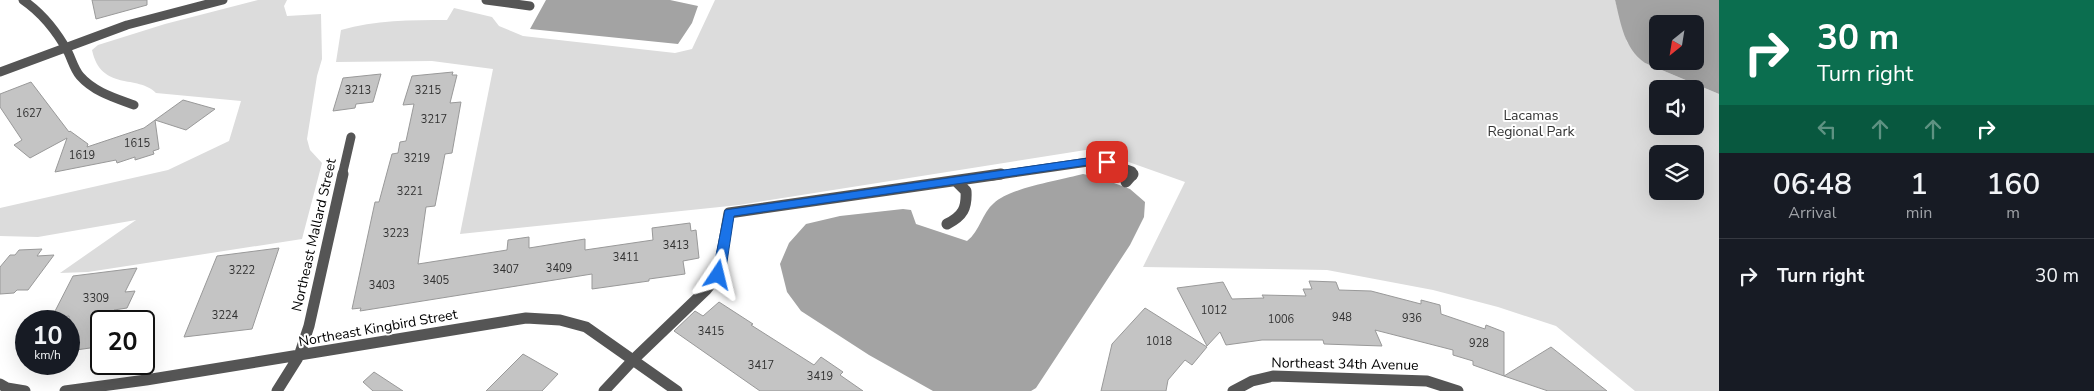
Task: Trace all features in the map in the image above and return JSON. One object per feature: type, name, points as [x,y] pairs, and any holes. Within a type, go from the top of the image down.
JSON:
[{"type":"street","points":[[23,0],[30,4],[50,24],[80,76],[100,94],[134,105]]},
{"type":"street","points":[[0,72],[127,25],[223,0]]},
{"type":"street","points":[[486,0],[530,6]]},
{"type":"street","name":"Northeast Mallard Street","points":[[276,391],[300,356],[322,277],[351,137]]},
{"type":"street","points":[[604,391],[633,360],[706,290],[718,275],[729,213],[1088,162],[1107,162],[1132,171],[1133,176],[1126,182]]},
{"type":"street","points":[[947,224],[960,218],[966,208],[966,191],[956,181]]},
{"type":"street","name":"Northeast Kingbird Street","points":[[65,391],[300,356],[526,318],[560,320],[586,327],[676,391]]},
{"type":"street","name":"Northeast 34th Avenue","points":[[1233,391],[1245,382],[1274,376],[1427,381],[1458,391]]},
{"type":"street","points":[[0,384],[7,388],[24,391]]},
{"type":"green space","points":[[258,0],[287,0],[284,6],[287,16],[321,14],[322,59],[317,76],[307,139],[310,150],[322,163],[302,239],[88,272],[60,273],[136,220],[38,237],[0,236],[0,208],[168,170],[229,141],[241,101],[156,93],[148,87],[111,77],[103,72],[92,50],[98,45],[165,24]]},
{"type":"green space","name":"Lacamas Regional Park","points":[[715,0],[1615,0],[1627,42],[1645,63],[1649,65],[1649,70],[1662,70],[1686,80],[1649,80],[1649,135],[1704,135],[1704,88],[1719,94],[1719,391],[1635,391],[1556,326],[1498,307],[1433,290],[1327,270],[1143,267],[1185,182],[1092,149],[739,205],[460,234],[493,69],[432,61],[336,62],[341,30],[380,22],[447,20],[454,8],[492,17],[499,26],[523,36],[675,53],[692,49]]},
{"type":"shaded area","points":[[546,0],[670,0],[698,6],[692,23],[678,44],[530,29]]},
{"type":"shaded area","points":[[1615,0],[1719,0],[1719,94],[1704,88],[1704,80],[1686,80],[1662,70],[1704,70],[1704,15],[1649,15],[1649,65],[1632,50],[1622,27]]},
{"type":"shaded area","points":[[1083,174],[1098,177],[1130,189],[1145,202],[1144,217],[1130,245],[1036,388],[1031,391],[933,391],[869,355],[801,311],[787,292],[780,264],[789,243],[806,224],[840,216],[903,209],[911,210],[916,224],[967,241],[975,232],[990,207],[1001,198],[1036,185]]},
{"type":"building","points":[[92,0],[147,0],[147,5],[96,19]]},
{"type":"building","points":[[453,72],[452,75],[457,75],[450,103],[461,102],[452,153],[445,154],[435,206],[426,207],[418,264],[507,250],[508,240],[529,237],[529,248],[585,239],[585,250],[653,240],[652,228],[690,223],[691,231],[696,230],[699,258],[683,261],[685,274],[649,279],[649,281],[592,289],[592,274],[360,311],[361,308],[352,309],[375,202],[379,202],[392,154],[398,153],[400,142],[406,141],[414,104],[403,105],[412,76]]},
{"type":"building","points":[[381,74],[373,102],[356,104],[355,108],[333,111],[343,78]]},
{"type":"building","points":[[31,82],[69,132],[88,144],[87,147],[144,128],[155,120],[159,149],[153,151],[154,154],[135,160],[135,157],[117,163],[116,160],[55,172],[67,138],[30,158],[14,145],[22,140],[0,107],[0,94]]},
{"type":"building","points":[[183,100],[215,109],[186,130],[155,120]]},
{"type":"building","points":[[279,248],[252,329],[184,337],[217,256]]},
{"type":"building","points":[[42,249],[37,256],[54,255],[28,290],[17,290],[14,293],[0,294],[0,267],[10,255],[15,255],[19,250]]},
{"type":"building","points":[[137,268],[125,292],[135,291],[127,308],[90,310],[90,348],[80,349],[80,310],[56,310],[73,276]]},
{"type":"building","points":[[1309,281],[1336,282],[1339,290],[1371,291],[1421,304],[1421,300],[1440,305],[1441,314],[1485,329],[1486,325],[1504,332],[1504,376],[1473,365],[1473,361],[1453,355],[1453,350],[1375,330],[1382,346],[1324,344],[1323,340],[1262,340],[1226,345],[1220,332],[1207,346],[1177,288],[1223,282],[1232,299],[1264,298],[1262,295],[1306,296],[1303,289],[1312,289]]},
{"type":"building","points":[[719,302],[814,365],[821,357],[843,372],[840,375],[863,391],[760,391],[674,331],[695,311],[703,316]]},
{"type":"building","points":[[1145,308],[1207,347],[1192,365],[1185,360],[1168,380],[1166,391],[1101,391],[1112,344]]},
{"type":"building","points":[[1551,347],[1607,391],[1548,391],[1504,376]]},
{"type":"building","points":[[523,354],[558,374],[542,391],[486,391]]},
{"type":"building","points":[[374,372],[403,391],[373,391],[363,382]]},
{"type":"route","points":[[718,275],[729,213],[1088,162],[1107,162]]}]
